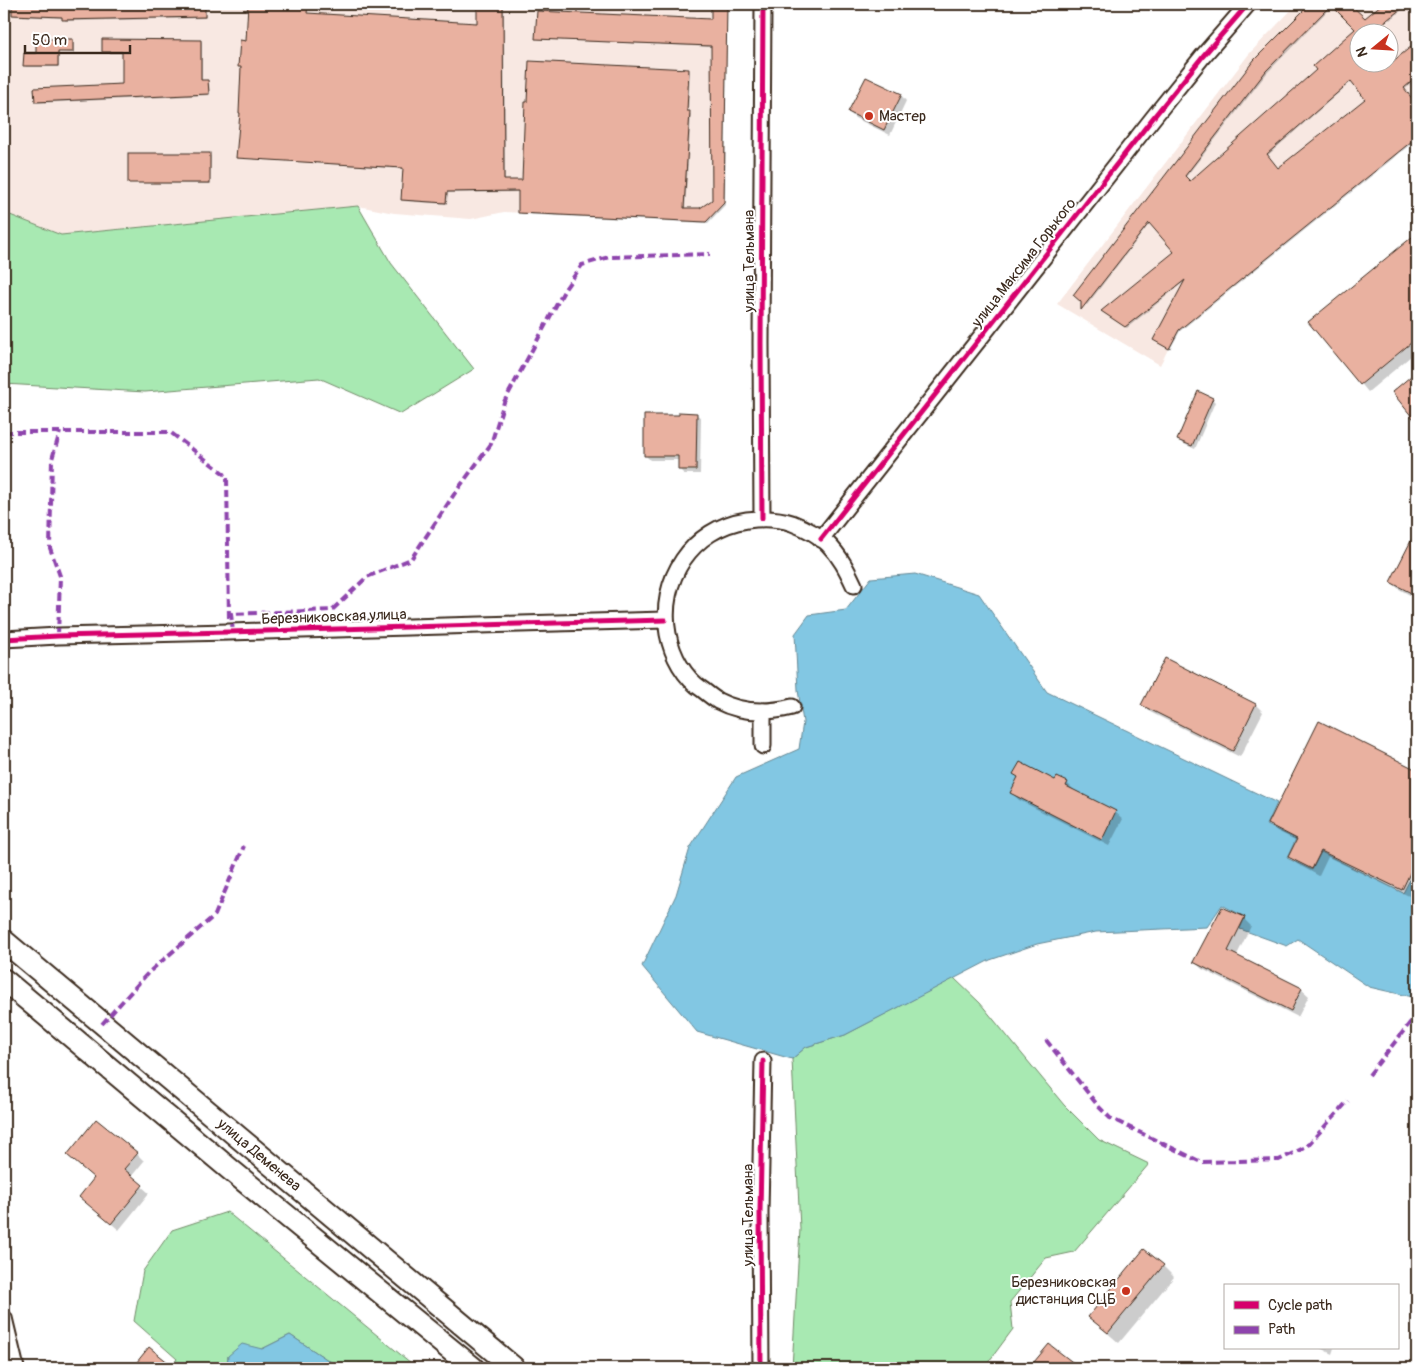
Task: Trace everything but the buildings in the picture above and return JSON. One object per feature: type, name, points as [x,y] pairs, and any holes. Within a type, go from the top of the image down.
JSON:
[{"type":"main road","name":"улица Деменева","points":[[4,941],[514,1368]]},
{"type":"main road","name":"улица Деменева","points":[[4,980],[239,1178],[473,1368]]},
{"type":"street","name":"улица Тельмана","points":[[762,518],[763,4]]},
{"type":"street","name":"улица Максима Горького","points":[[821,539],[1153,118],[1248,4]]},
{"type":"street","points":[[792,707],[777,711],[742,710],[718,701],[697,687],[681,668],[670,645],[665,620],[667,594],[676,571],[690,550],[709,533],[735,522],[762,518],[782,520],[806,528],[827,543],[843,562],[854,585]]},
{"type":"street","name":"Березниковская улица","points":[[4,639],[665,620]]},
{"type":"street","points":[[763,711],[763,746]]},
{"type":"street","name":"улица Тельмана","points":[[760,1368],[760,1212],[763,1061]]},
{"type":"street","points":[[4,1318],[16,1368]]},
{"type":"shaded area","points":[[4,4],[727,4],[724,203],[706,222],[504,212],[471,219],[394,213],[358,206],[61,235],[5,213]]},
{"type":"shaded area","points":[[1297,4],[1417,4],[1417,137],[1178,330],[1160,365],[1057,304],[1249,54]]},
{"type":"green space","points":[[4,202],[5,213],[61,235],[358,206],[391,263],[474,369],[401,414],[319,378],[145,392],[4,384]]},
{"type":"green space","points":[[954,978],[980,1003],[1064,1105],[1099,1140],[1149,1164],[1074,1252],[1046,1258],[1010,1302],[1013,1329],[984,1368],[792,1368],[800,1229],[792,1059],[806,1047],[845,1035]]},
{"type":"green space","points":[[227,1212],[417,1368],[338,1368],[290,1335],[262,1349],[228,1356],[227,1368],[170,1368],[177,1359],[134,1321],[143,1271],[172,1230]]},
{"type":"water","points":[[915,574],[979,594],[1047,692],[1277,803],[1267,825],[1296,839],[1287,858],[1312,870],[1321,852],[1403,893],[1417,866],[1417,998],[1369,987],[1298,939],[1287,946],[1240,929],[1245,917],[1222,905],[1207,927],[1096,932],[1037,944],[990,960],[845,1035],[806,1047],[792,1059],[697,1032],[642,966],[676,895],[690,848],[736,777],[799,749],[803,722],[798,690],[795,634],[809,615],[846,610],[871,578]]},
{"type":"water","points":[[290,1335],[338,1368],[227,1368],[228,1356],[242,1344],[262,1349]]},
{"type":"marked path","points":[[233,632],[231,614],[332,610],[367,577],[411,559],[455,493],[491,444],[504,402],[565,289],[582,265],[609,257],[710,254]]},
{"type":"marked path","points":[[4,432],[170,432],[227,476],[229,620]]},
{"type":"marked path","points":[[58,636],[60,576],[50,548],[52,459],[60,432]]},
{"type":"marked path","points":[[102,1024],[148,973],[215,915],[244,846]]},
{"type":"marked path","points":[[1369,1075],[1417,1014]]},
{"type":"marked path","points":[[1046,1040],[1099,1107],[1110,1118],[1201,1162],[1279,1160],[1306,1147],[1348,1101]]},
{"type":"cycle path","points":[[762,518],[763,4]]},
{"type":"cycle path","points":[[821,539],[1153,118],[1248,4]]},
{"type":"cycle path","points":[[4,639],[665,620]]},
{"type":"cycle path","points":[[761,1368],[760,1212],[763,1061]]},
{"type":"place","name":"Мастер","points":[[869,116]]},
{"type":"place","name":"Березниковская дистанция СЦБ","points":[[1126,1291]]}]
